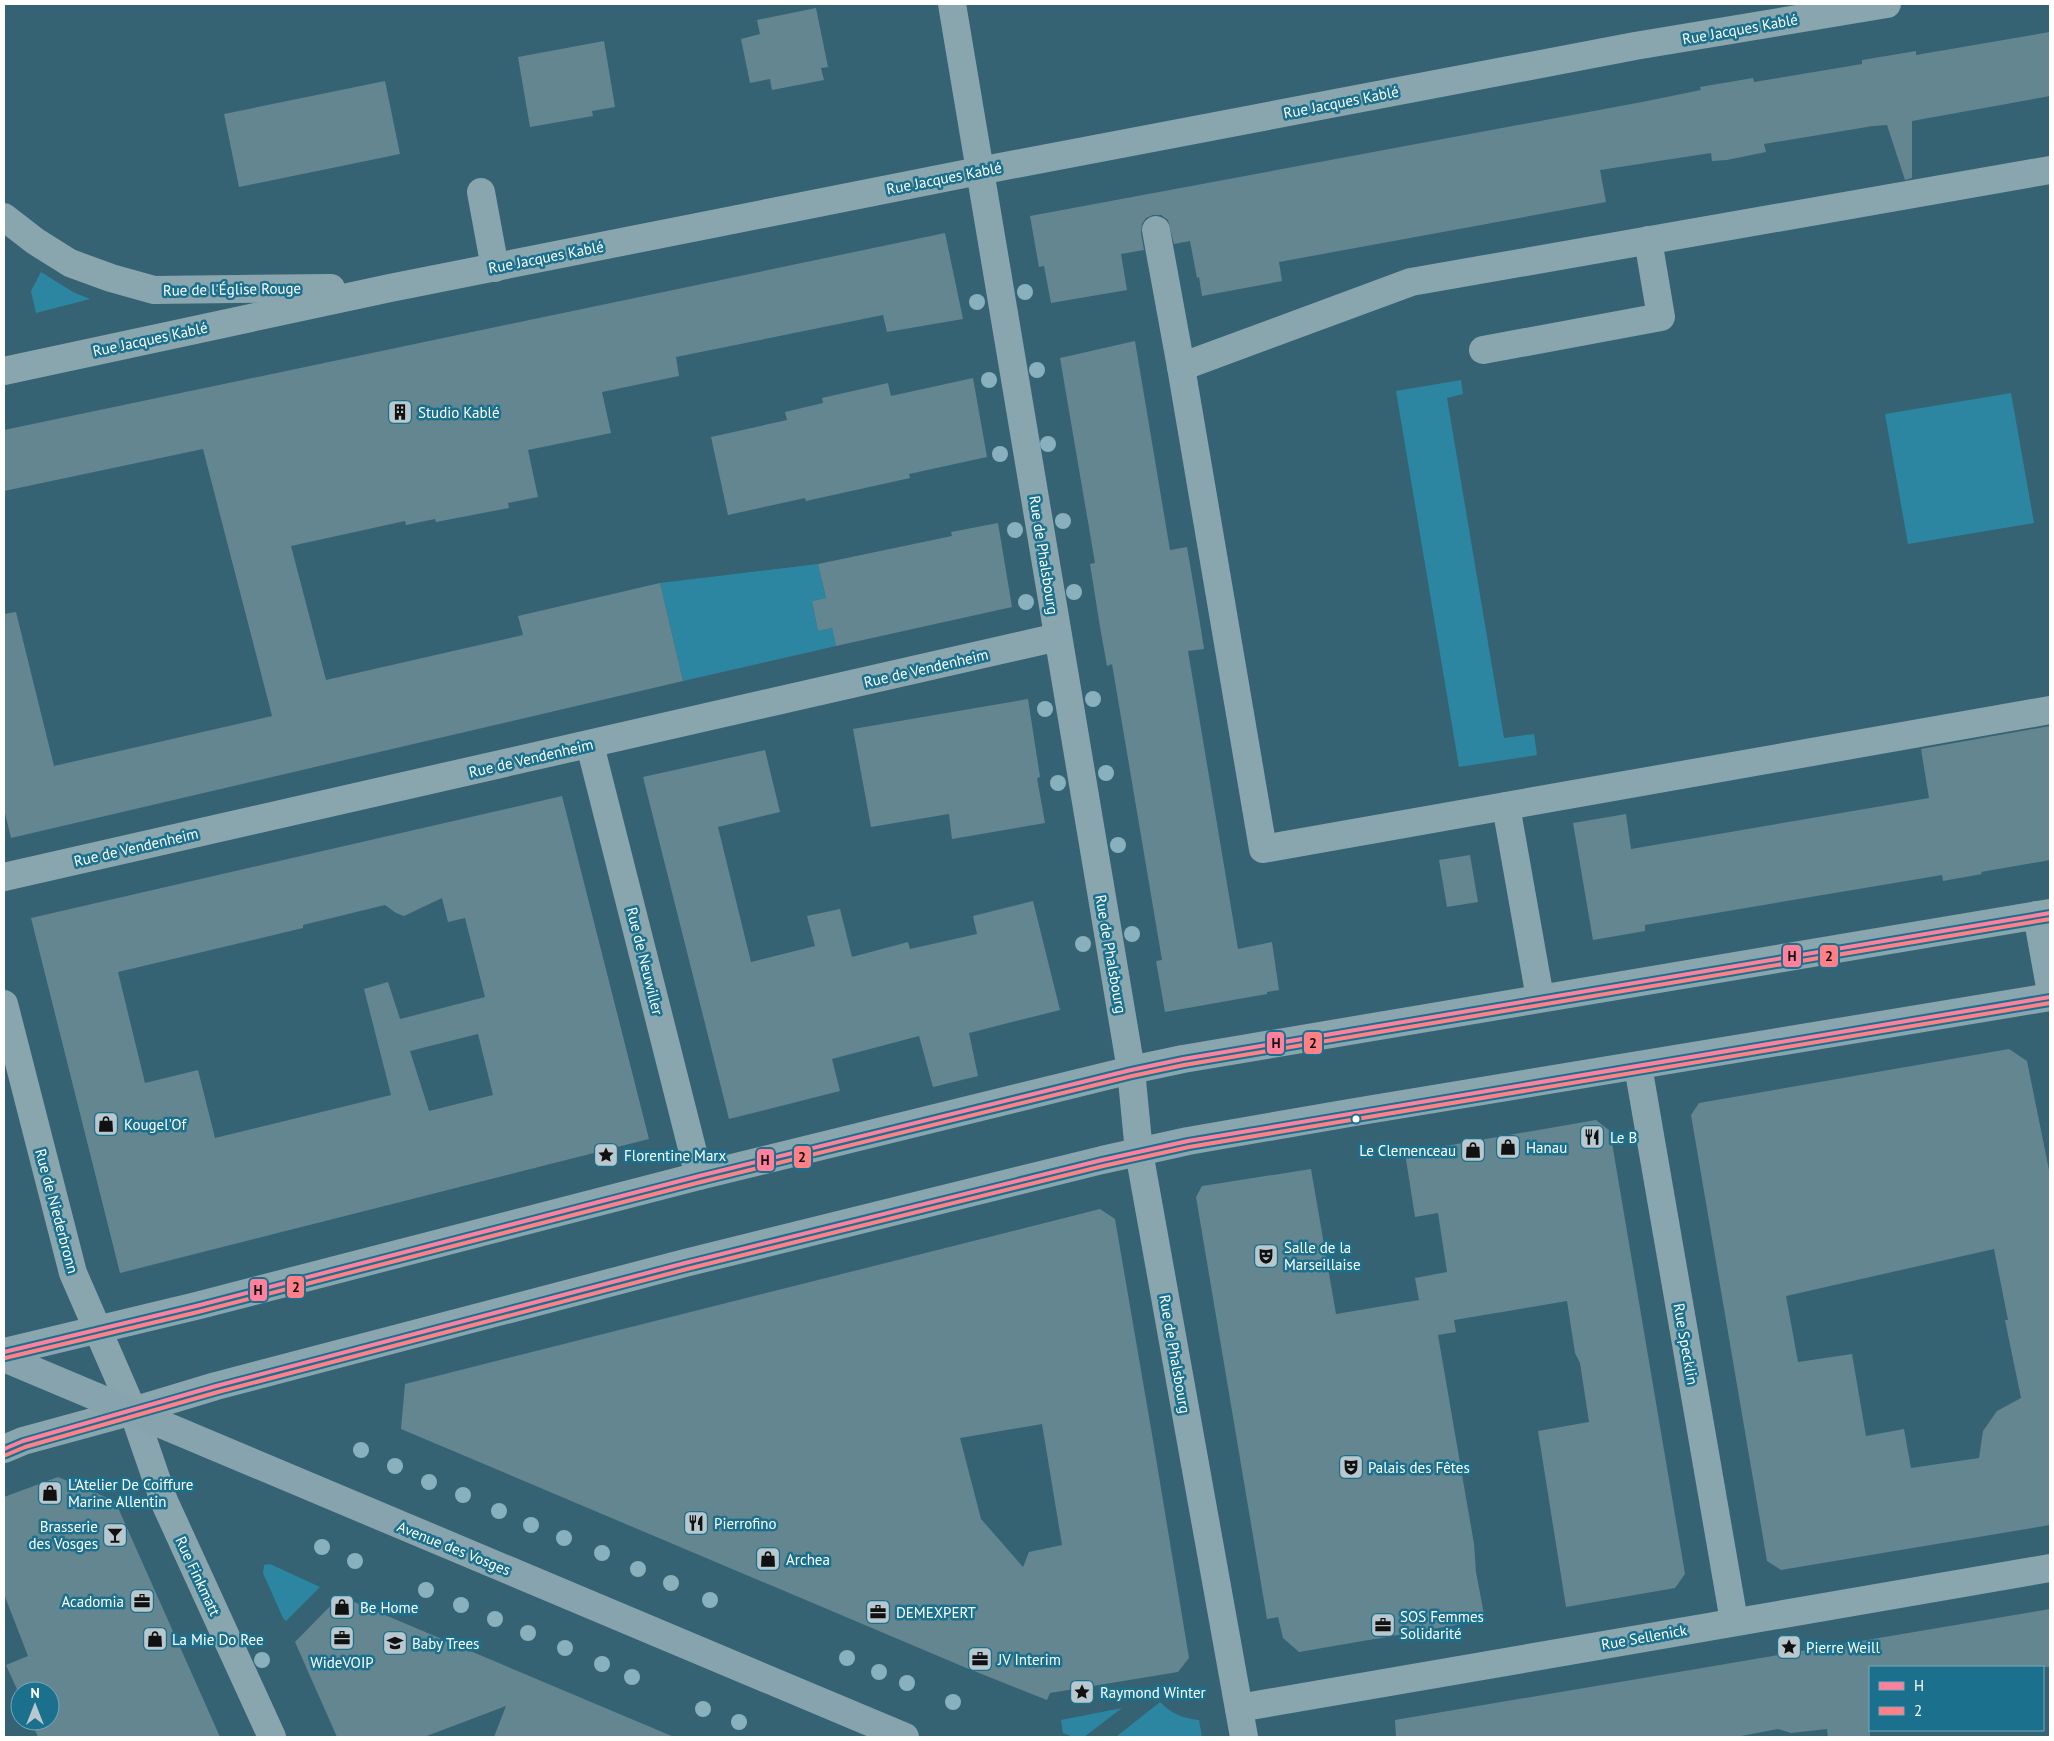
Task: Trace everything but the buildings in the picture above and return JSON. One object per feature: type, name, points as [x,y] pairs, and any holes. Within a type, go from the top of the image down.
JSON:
[{"type":"main road","name":"Avenue des Vosges","points":[[4,1358],[337,1497],[378,1517],[868,1730],[905,1737]]},
{"type":"street","name":"Rue de Phalsbourg","points":[[952,4],[1131,1070],[1139,1152],[1244,1737]]},
{"type":"street","name":"Rue Jacques Kablé","points":[[4,371],[390,288],[979,171],[1626,48],[1887,4]]},
{"type":"street","points":[[1181,367],[1411,282],[2050,170]]},
{"type":"street","points":[[481,192],[496,268]]},
{"type":"street","name":"Rue de l'Église Rouge","points":[[4,217],[34,241],[70,262],[111,278],[154,290],[390,288]]},
{"type":"street","points":[[1156,230],[1263,848],[2050,710]]},
{"type":"street","points":[[1484,350],[1661,317],[1648,240]]},
{"type":"street","name":"Rue de Vendenheim","points":[[4,877],[1058,637]]},
{"type":"street","name":"Rue de Neuwiller","points":[[590,745],[700,1176]]},
{"type":"street","points":[[1506,806],[1540,998]]},
{"type":"street","points":[[4,1352],[196,1306],[1054,1087],[1183,1059],[2044,914],[2050,987]]},
{"type":"street","points":[[4,1449],[23,1441],[216,1386],[685,1263],[1139,1152],[1345,1114],[2050,997]]},
{"type":"street","name":"Rue de Niederbronn","points":[[4,1004],[73,1274],[133,1411]]},
{"type":"street","name":"Rue Specklin","points":[[1638,1066],[1734,1621]]},
{"type":"street","name":"Rue Finkmatt","points":[[133,1411],[164,1501],[272,1737]]},
{"type":"street","name":"Rue Sellenick","points":[[1239,1708],[1734,1621],[2050,1568]]},
{"type":"shaded area","points":[[41,272],[73,292],[90,299],[36,313],[31,291]]},
{"type":"shaded area","points":[[1461,380],[1463,394],[1447,398],[1504,738],[1534,734],[1537,755],[1459,767],[1396,391]]},
{"type":"shaded area","points":[[2011,393],[2034,523],[1908,544],[1885,414]]},
{"type":"shaded area","points":[[818,564],[826,598],[812,601],[818,631],[832,628],[836,646],[683,681],[660,583]]},
{"type":"shaded area","points":[[270,1564],[320,1587],[286,1621],[263,1573],[264,1565]]},
{"type":"shaded area","points":[[1160,1702],[1178,1715],[1199,1720],[1202,1737],[1116,1737]]},
{"type":"shaded area","points":[[1122,1708],[1084,1737],[1073,1737],[1063,1733],[1061,1720]]},
{"type":"transit line","name":"H","points":[[4,1352],[196,1306],[699,1176],[1131,1070],[1183,1059],[2050,913]]},
{"type":"transit line","name":"2","points":[[5,1358],[198,1312],[701,1182],[1132,1076],[1184,1065],[2050,919]]},
{"type":"transit line","name":"H","points":[[4,1449],[23,1441],[216,1386],[685,1263],[1102,1160],[1188,1141],[2050,997]]},
{"type":"transit line","name":"2","points":[[6,1455],[25,1447],[218,1392],[687,1269],[1103,1166],[1189,1147],[2050,1003]]},
{"type":"place","name":"Studio Kablé","points":[[400,412]]},
{"type":"place","name":"Kougel'Of","points":[[106,1124]]},
{"type":"place","name":"Le B","points":[[1592,1137]]},
{"type":"place","name":"Hanau","points":[[1508,1147]]},
{"type":"place","name":"Le Clemenceau","points":[[1473,1150]]},
{"type":"place","name":"Florentine Marx","points":[[606,1155]]},
{"type":"place","name":"Salle de la Marseillaise","points":[[1266,1256]]},
{"type":"place","name":"Palais des Fêtes","points":[[1351,1467]]},
{"type":"place","name":"L'Atelier De Coiffure Marine Allentin","points":[[50,1493]]},
{"type":"place","name":"Pierrofino","points":[[696,1523]]},
{"type":"place","name":"Brasserie des Vosges","points":[[115,1535]]},
{"type":"place","name":"Archea","points":[[768,1559]]},
{"type":"place","name":"Acadomia","points":[[142,1601]]},
{"type":"place","name":"Be Home","points":[[342,1607]]},
{"type":"place","name":"DEMEXPERT","points":[[878,1612]]},
{"type":"place","name":"SOS Femmes Solidarité","points":[[1383,1625]]},
{"type":"place","name":"WideVOIP","points":[[342,1638]]},
{"type":"place","name":"La Mie Do Ree","points":[[155,1639]]},
{"type":"place","name":"Baby Trees","points":[[395,1643]]},
{"type":"place","name":"Pierre Weill","points":[[1789,1647]]},
{"type":"place","name":"JV Interim","points":[[980,1659]]},
{"type":"place","name":"Raymond Winter","points":[[1082,1692]]}]
